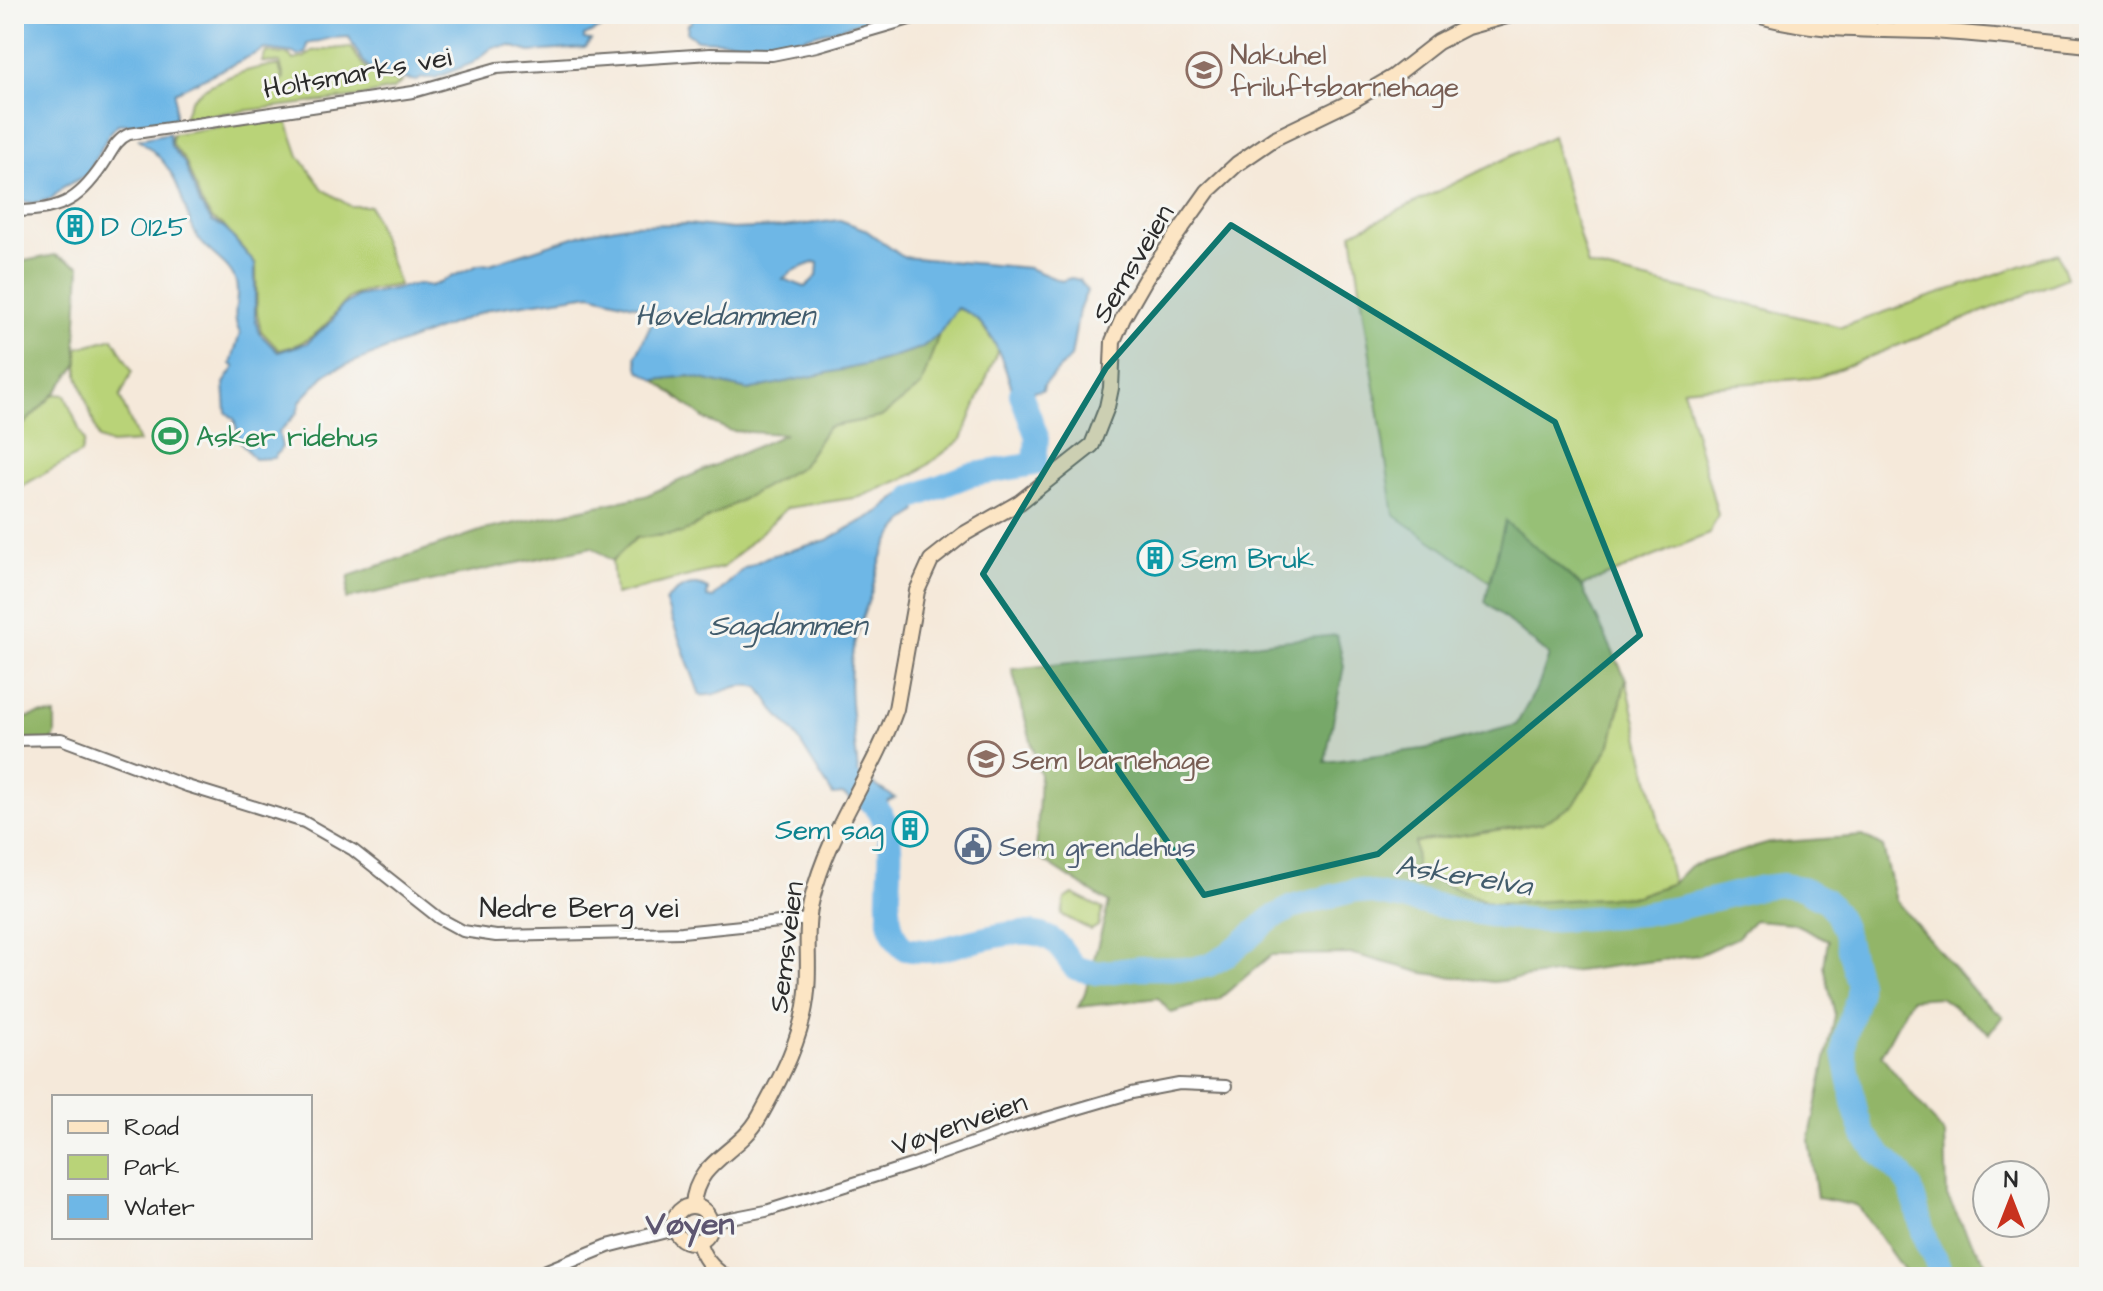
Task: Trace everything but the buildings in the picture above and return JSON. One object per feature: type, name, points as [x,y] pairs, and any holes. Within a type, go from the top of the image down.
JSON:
[{"type":"main road","name":"Semsveien","points":[[693,1205],[696,1185],[706,1170],[747,1136],[782,1077],[795,1047],[807,992],[809,919],[816,883],[896,709],[917,591],[931,560],[964,534],[1043,486],[1092,445],[1107,407],[1113,341],[1123,318],[1146,278],[1208,191],[1237,164],[1275,138],[1350,102],[1393,77],[1438,42],[1467,27],[1514,14]]},
{"type":"main road","points":[[1754,14],[1787,22],[1846,29],[1953,32],[2089,45]]},
{"type":"main road","points":[[693,1205],[703,1209],[710,1222],[707,1234],[698,1241],[681,1239],[674,1229],[677,1212],[693,1205]]},
{"type":"main road","points":[[698,1241],[702,1254],[712,1268],[725,1277]]},
{"type":"street","name":"Holtsmarks vei","points":[[14,211],[35,211],[64,205],[92,181],[116,144],[129,134],[413,92],[497,68],[710,54],[772,55],[817,46],[927,14]]},
{"type":"street","name":"Nedre Berg vei","points":[[14,740],[61,739],[187,786],[304,822],[353,850],[439,918],[463,931],[496,936],[682,932],[809,919]]},
{"type":"street","name":"Vøyenveien","points":[[710,1222],[766,1211],[911,1165],[1019,1126],[1132,1093],[1179,1084],[1226,1086]]},
{"type":"street","points":[[532,1277],[608,1246],[674,1229]]},
{"type":"highlighted area","points":[[1231,225],[1555,422],[1640,635],[1378,854],[1204,895],[983,574],[1106,368]]},
{"type":"green space","points":[[351,47],[371,72],[402,82],[393,89],[358,97],[184,118],[190,102],[199,93],[232,76],[258,68],[279,66],[283,80],[280,63],[262,62],[266,52],[289,55],[294,60],[312,51]]},
{"type":"green space","points":[[286,118],[299,156],[323,189],[350,206],[370,206],[399,285],[355,295],[312,336],[279,350],[261,331],[257,313],[256,264],[222,224],[212,219],[201,202],[186,162],[172,144],[172,134]]},
{"type":"green space","points":[[1552,136],[1588,266],[1841,327],[2058,253],[2067,278],[1819,377],[1683,389],[1718,515],[1709,534],[1582,586],[1505,522],[1491,582],[1394,515],[1352,233]]},
{"type":"green space","points":[[55,255],[80,266],[76,341],[78,364],[54,394],[14,434],[14,263]]},
{"type":"green space","points":[[956,308],[975,315],[998,349],[962,439],[915,474],[860,497],[787,508],[724,567],[615,595],[612,561],[636,538],[682,533],[802,466],[828,427],[881,417],[921,385],[939,334]]},
{"type":"green space","points":[[939,334],[921,386],[881,417],[828,427],[802,466],[682,533],[636,538],[612,561],[592,547],[346,599],[349,576],[483,530],[645,496],[785,434],[731,431],[706,420],[655,380],[689,376],[748,390],[887,359],[921,348]]},
{"type":"green space","points":[[113,338],[132,371],[120,397],[139,442],[111,444],[99,439],[78,376],[78,348]]},
{"type":"green space","points":[[54,394],[65,395],[84,441],[81,453],[20,487],[14,479],[14,434]]},
{"type":"green space","points":[[1505,521],[1582,587],[1626,679],[1611,744],[1574,805],[1542,823],[1415,842],[1416,871],[1492,904],[1636,896],[1673,883],[1690,866],[1770,843],[1863,836],[1883,847],[1896,901],[1979,997],[2003,1016],[1990,1033],[1940,997],[1911,999],[1881,1055],[1945,1135],[1947,1196],[1970,1240],[1997,1277],[1908,1277],[1858,1206],[1817,1198],[1809,1141],[1835,1015],[1824,966],[1828,940],[1793,923],[1754,920],[1737,938],[1699,955],[1493,982],[1424,973],[1353,954],[1271,955],[1219,999],[1171,1013],[1158,998],[1078,1007],[1084,996],[1109,903],[1036,856],[1040,775],[1012,669],[1337,635],[1344,666],[1325,762],[1430,748],[1516,725],[1539,684],[1549,655],[1485,602]]},
{"type":"green space","points":[[1626,679],[1673,883],[1636,896],[1542,907],[1485,904],[1415,871],[1415,842],[1542,823],[1611,744]]},
{"type":"green space","points":[[40,714],[55,715],[55,735],[51,744],[14,745],[14,721]]},
{"type":"green space","points":[[1073,894],[1103,909],[1098,926],[1091,930],[1062,915],[1065,899]]},
{"type":"water","points":[[14,14],[632,14],[584,36],[584,39],[591,40],[585,48],[530,52],[511,46],[493,47],[473,63],[435,78],[417,81],[374,71],[362,59],[349,37],[307,44],[306,53],[298,56],[265,49],[175,92],[175,122],[154,127],[152,122],[148,123],[149,127],[129,131],[128,124],[118,124],[109,134],[87,175],[63,187],[51,199],[34,203],[14,201]]},
{"type":"water","points":[[660,14],[892,14],[780,44],[697,40],[687,33],[688,24],[692,22],[690,17]]},
{"type":"water","name":"Høveldammen","points":[[169,133],[171,146],[185,164],[200,204],[212,222],[224,227],[255,264],[255,316],[259,333],[278,352],[307,343],[332,321],[340,308],[357,296],[418,284],[431,286],[478,265],[490,264],[589,232],[627,225],[687,224],[732,229],[840,220],[864,229],[903,257],[1029,268],[1061,281],[1071,278],[1080,280],[1087,291],[1079,310],[1071,357],[1044,385],[1043,390],[1014,395],[1001,356],[987,331],[969,313],[957,308],[939,334],[921,348],[865,365],[748,390],[689,376],[655,380],[639,370],[636,356],[657,311],[591,294],[490,309],[328,372],[301,400],[297,413],[279,432],[282,447],[274,458],[254,459],[240,441],[234,419],[226,412],[224,383],[235,367],[231,364],[240,333],[236,319],[235,279],[198,238],[169,170],[139,139]],"holes":[[[818,263],[817,276],[805,287],[783,279],[792,271]]]},
{"type":"water","name":"Sagdammen","points":[[900,495],[913,497],[917,511],[898,529],[886,548],[857,634],[850,673],[858,774],[895,798],[864,810],[843,794],[833,795],[793,731],[776,713],[759,687],[742,686],[700,695],[665,601],[690,585],[708,589],[707,597],[713,598],[743,569],[767,557],[827,540],[879,512]]},
{"type":"waterway","name":"Askerelva","points":[[913,497],[969,475],[1035,464],[1037,437],[1021,394]]},
{"type":"waterway","name":"Askerelva","points":[[852,784],[875,806],[885,822],[889,837],[891,924],[896,938],[905,949],[932,951],[995,936],[1026,933],[1052,940],[1075,968],[1097,973],[1140,968],[1192,969],[1209,965],[1227,955],[1272,918],[1295,906],[1356,890],[1500,917],[1546,921],[1643,914],[1763,887],[1783,885],[1802,888],[1825,900],[1836,912],[1858,983],[1858,996],[1845,1037],[1844,1052],[1857,1116],[1864,1135],[1902,1175],[1911,1189],[1926,1242],[1944,1277]]},
{"type":"place","name":"Nakuhel friluftsbarnehage","points":[[1204,70]]},
{"type":"place","name":"D 0125","points":[[75,226]]},
{"type":"place","name":"Asker ridehus","points":[[170,436]]},
{"type":"place","name":"Sem Bruk","points":[[1155,558]]},
{"type":"place","name":"Sem barnehage","points":[[986,759]]},
{"type":"place","name":"Sem sag","points":[[910,829]]},
{"type":"place","name":"Sem grendehus","points":[[973,846]]},
{"type":"district","name":"Vøyen","points":[[690,1223]]}]
